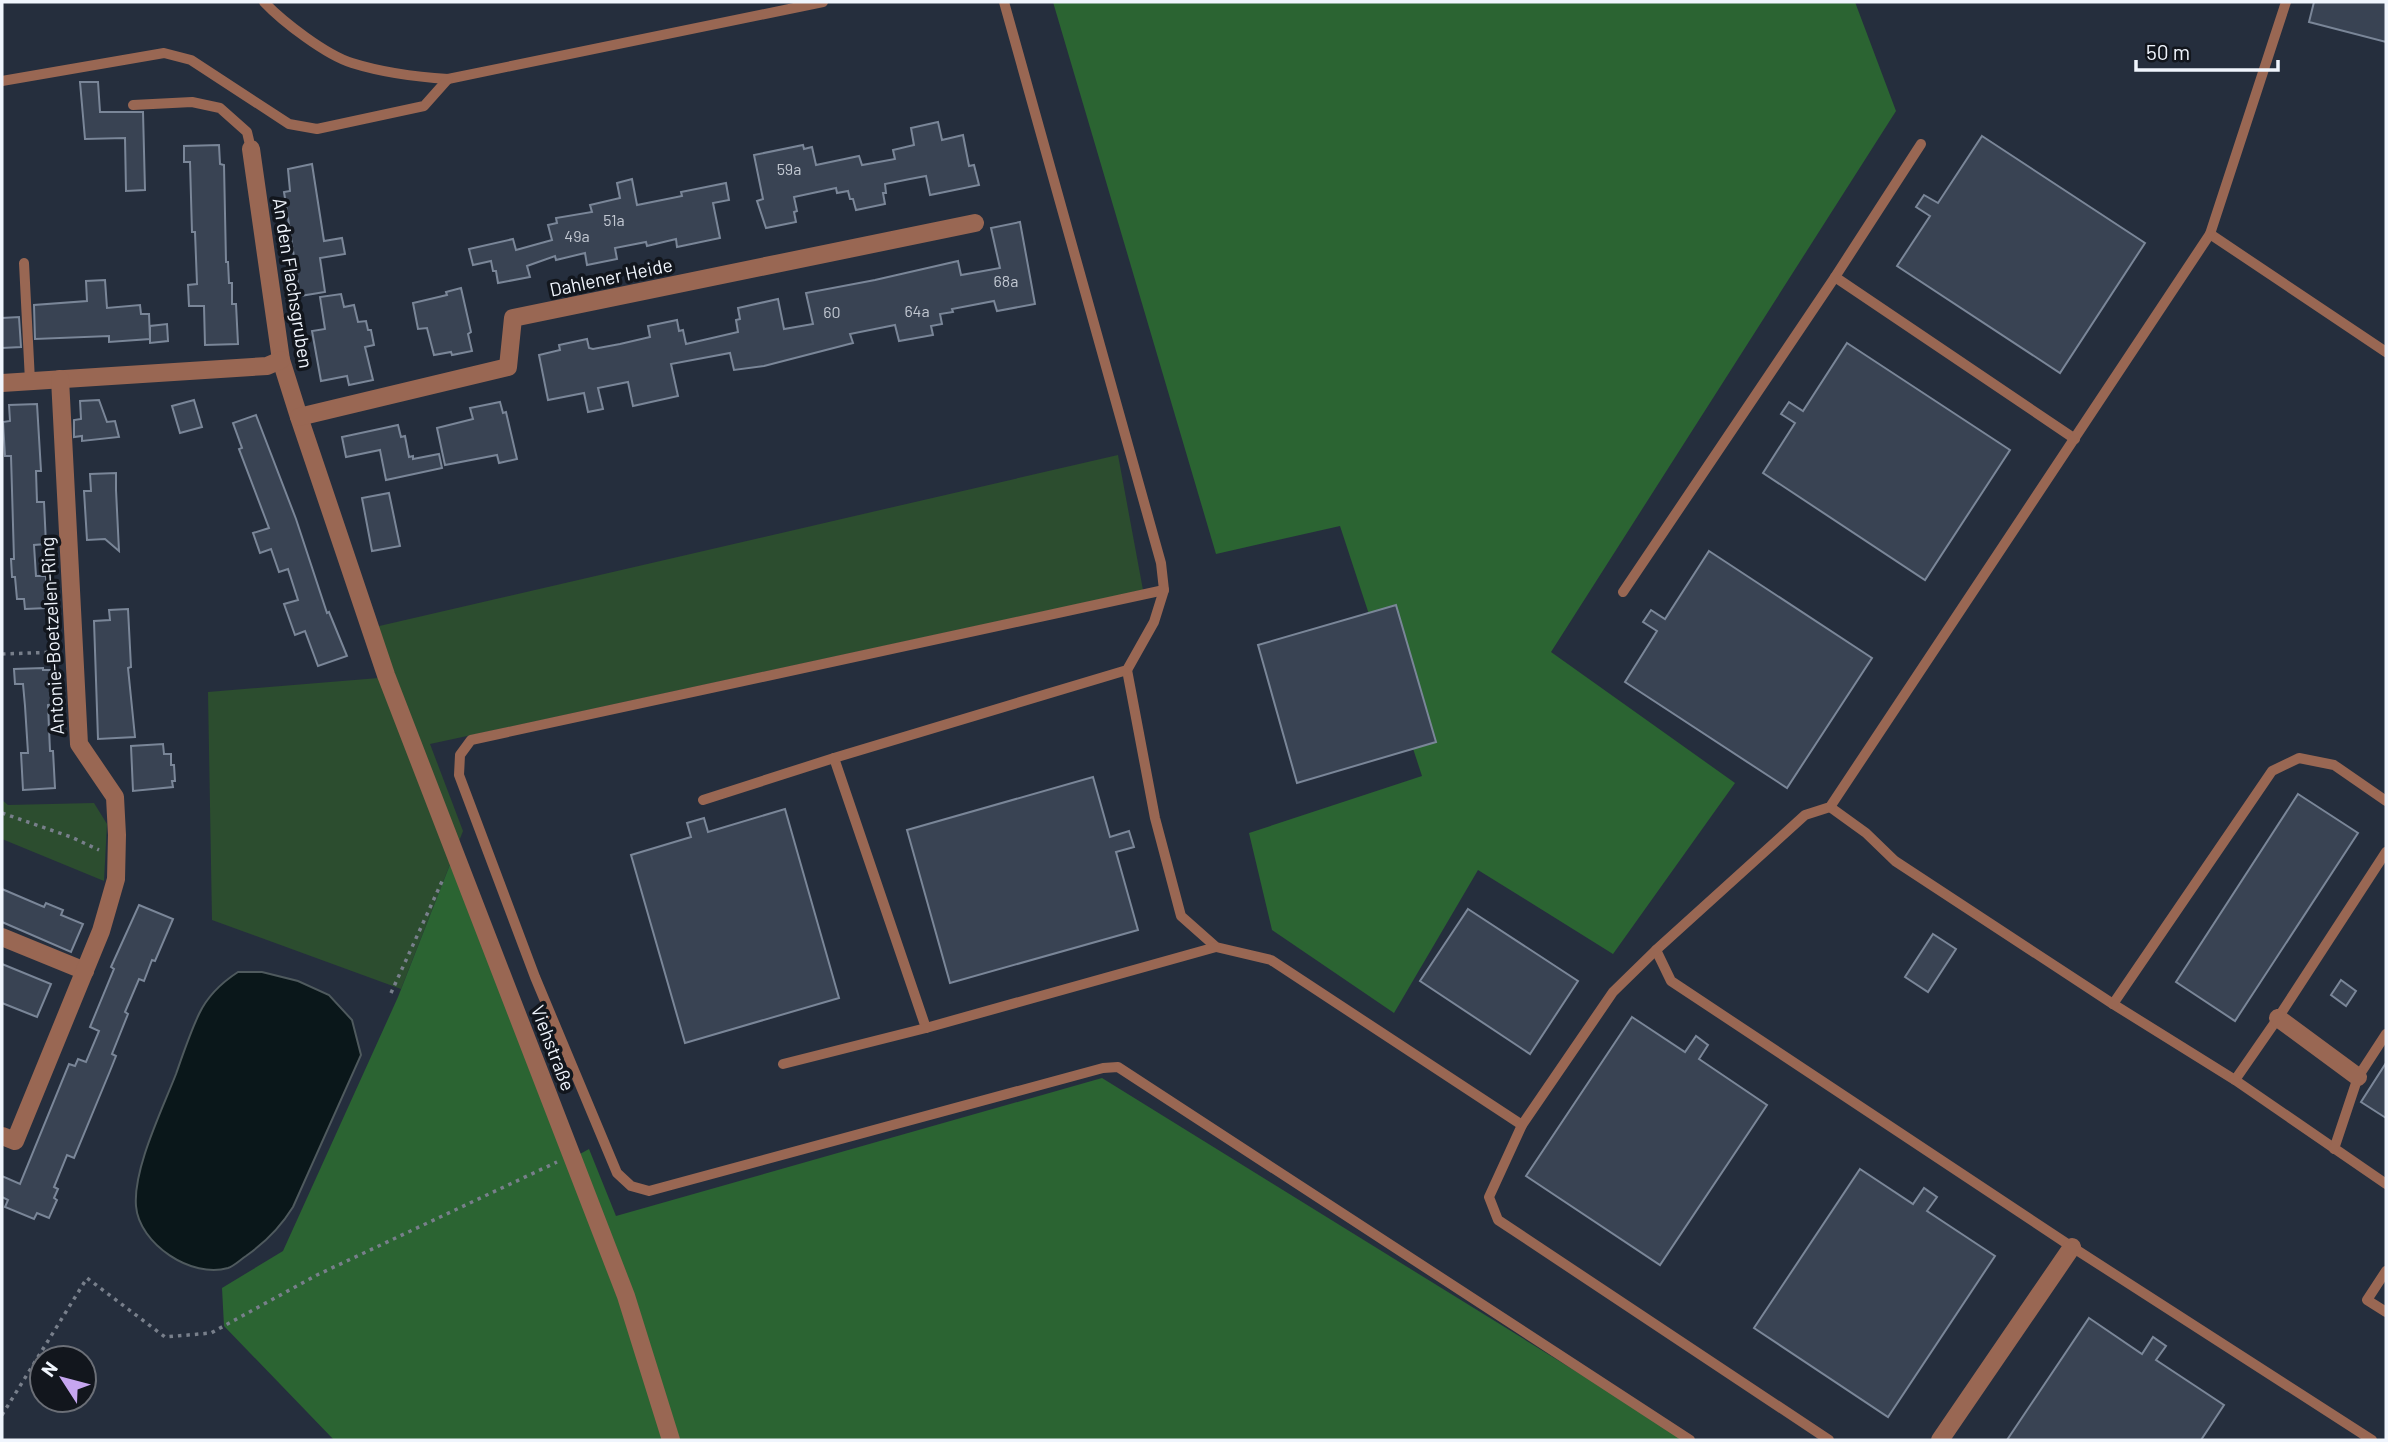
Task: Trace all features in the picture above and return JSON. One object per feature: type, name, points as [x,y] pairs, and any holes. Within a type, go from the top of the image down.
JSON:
[{"type":"street","name":"An den Flachsgruben","points":[[251,149],[281,360],[386,675]]},
{"type":"street","name":"Dahlener Heide","points":[[299,417],[508,367],[513,318],[975,223]]},
{"type":"street","points":[[2,383],[267,366],[281,360]]},
{"type":"street","name":"Antonie-Boetzelen-Ring","points":[[2,1136],[15,1141],[101,931],[116,879],[115,797],[79,744],[60,379]]},
{"type":"street","name":"Viehstraße","points":[[386,675],[626,1296],[671,1440]]},
{"type":"street","points":[[2,937],[85,971]]},
{"type":"street","points":[[2278,1018],[2358,1077]]},
{"type":"street","points":[[1940,1440],[2072,1247]]},
{"type":"lane","points":[[264,2],[305,37],[349,62],[407,76],[448,79],[823,2]]},
{"type":"lane","points":[[1004,2],[1161,563],[1164,590],[1154,622],[1127,670],[1155,818],[1181,916],[1216,947],[1271,960],[1522,1125]]},
{"type":"lane","points":[[1829,1440],[1498,1220],[1489,1197],[1522,1125],[1613,992],[1805,815],[1830,807],[2210,234],[2286,2]]},
{"type":"lane","points":[[2,81],[164,53],[191,60],[289,124],[317,129],[424,106],[448,79]]},
{"type":"lane","name":"An den Flachsgruben","points":[[133,106],[191,102],[220,108],[247,132],[251,149]]},
{"type":"lane","points":[[1623,592],[1921,144]]},
{"type":"lane","points":[[2210,234],[2386,352]]},
{"type":"lane","points":[[24,263],[30,381]]},
{"type":"lane","points":[[1835,277],[2075,439]]},
{"type":"lane","points":[[1164,590],[471,740],[460,755],[459,775],[535,977],[617,1173],[631,1186],[649,1191],[1104,1068],[1118,1067],[1690,1440]]},
{"type":"lane","points":[[703,800],[1127,670]]},
{"type":"lane","points":[[834,758],[926,1028]]},
{"type":"lane","points":[[2113,1004],[2272,771],[2298,758],[2334,765],[2386,801]]},
{"type":"lane","points":[[1830,807],[1866,833],[1895,861],[2113,1004],[2235,1080],[2386,1184]]},
{"type":"lane","points":[[2235,1080],[2386,852]]},
{"type":"lane","points":[[783,1064],[926,1028],[1216,947]]},
{"type":"lane","points":[[1656,950],[1671,981],[2072,1247],[2372,1440]]},
{"type":"lane","points":[[2334,1149],[2358,1077],[2386,1034]]},
{"type":"lane","points":[[2386,1271],[2367,1300],[2386,1312]]},
{"type":"path","points":[[2,654],[74,651]]},
{"type":"path","points":[[2,813],[71,836],[116,858]]},
{"type":"path","points":[[391,993],[446,874]]},
{"type":"path","points":[[2,1415],[86,1278],[165,1337],[211,1333],[317,1275],[571,1155]]},
{"type":"green space","points":[[1053,2],[1855,2],[1896,111],[1551,652],[1735,783],[1613,954],[1478,870],[1394,1013],[1272,930],[1249,833],[1422,776],[1340,526],[1216,554]]},
{"type":"green space","points":[[1118,455],[1143,590],[430,744],[463,831],[401,989],[212,920],[208,692],[391,677],[375,627]]},
{"type":"green space","points":[[2,800],[8,805],[94,803],[107,824],[104,881],[2,839]]},
{"type":"green space","points":[[451,862],[569,1160],[589,1149],[616,1216],[1102,1078],[1687,1440],[334,1440],[224,1326],[222,1288],[283,1251],[398,997]]},
{"type":"shaded area","points":[[238,972],[262,972],[298,981],[329,995],[352,1020],[361,1055],[288,1215],[253,1251],[230,1267],[214,1270],[184,1263],[157,1245],[139,1220],[136,1191],[150,1140],[199,1014],[216,990]]},
{"type":"building","points":[[2314,2],[2386,2],[2386,42],[2309,22]]},
{"type":"building","points":[[80,82],[98,82],[100,112],[143,112],[145,190],[126,191],[125,138],[85,139]]},
{"type":"building","points":[[938,122],[942,140],[963,135],[969,166],[974,165],[979,185],[930,195],[926,176],[885,184],[885,204],[856,210],[848,191],[837,193],[836,188],[794,197],[796,222],[766,228],[757,201],[763,199],[754,155],[803,145],[804,149],[812,147],[816,165],[859,156],[862,165],[895,159],[893,150],[914,145],[911,128]]},
{"type":"building","points":[[1982,136],[2145,243],[2060,373],[1897,266],[1930,216],[1916,207],[1924,195],[1938,203]]},
{"type":"building","points":[[219,145],[220,164],[224,165],[226,262],[229,283],[232,283],[232,304],[236,304],[238,344],[205,345],[204,306],[189,306],[188,285],[197,284],[190,162],[184,162],[184,146]]},
{"type":"building","points":[[312,164],[324,241],[342,238],[345,254],[320,258],[325,292],[300,296],[284,192],[290,191],[288,169]]},
{"type":"building","points":[[632,179],[637,205],[726,183],[729,200],[713,203],[720,238],[677,247],[676,239],[647,246],[646,242],[615,248],[617,259],[587,265],[585,253],[556,260],[555,256],[527,266],[530,277],[498,283],[491,261],[473,265],[469,249],[513,239],[516,250],[552,240],[548,225],[557,223],[556,218],[592,212],[590,205],[620,198],[617,183]]},
{"type":"building","points":[[1020,222],[1035,304],[997,311],[994,301],[952,309],[953,312],[940,314],[942,324],[931,326],[933,335],[899,341],[895,325],[850,334],[853,343],[764,366],[734,370],[730,353],[671,364],[678,396],[633,406],[628,382],[598,388],[603,409],[588,412],[584,393],[548,400],[539,355],[560,350],[559,345],[587,339],[589,348],[593,349],[620,344],[650,337],[648,326],[677,320],[679,331],[683,330],[686,344],[738,332],[738,308],[778,299],[784,329],[813,324],[806,293],[958,261],[961,275],[1000,268],[991,228]]},
{"type":"building","points":[[105,280],[107,308],[140,305],[141,314],[149,314],[150,339],[109,342],[109,336],[35,339],[34,305],[87,301],[86,281]]},
{"type":"building","points":[[461,288],[471,332],[468,334],[472,351],[434,355],[427,328],[418,329],[413,303],[447,295],[446,292]]},
{"type":"building","points":[[341,294],[344,307],[354,305],[358,322],[366,321],[368,330],[371,330],[374,345],[365,347],[373,380],[349,385],[347,376],[321,381],[312,331],[325,329],[320,297]]},
{"type":"building","points":[[19,317],[21,347],[2,348],[2,318]]},
{"type":"building","points":[[167,324],[168,341],[150,343],[150,326]]},
{"type":"building","points":[[1847,343],[2010,450],[1925,580],[1763,473],[1795,423],[1781,414],[1789,402],[1803,411]]},
{"type":"building","points":[[99,400],[107,422],[115,421],[119,437],[82,441],[82,436],[74,437],[74,420],[81,419],[80,401]]},
{"type":"building","points":[[194,400],[202,427],[180,433],[172,406]]},
{"type":"building","points":[[500,402],[503,413],[506,412],[517,459],[499,463],[497,455],[445,465],[437,428],[473,419],[470,408]]},
{"type":"building","points":[[37,404],[41,471],[36,471],[37,502],[44,502],[46,544],[34,545],[36,576],[46,576],[48,608],[25,609],[24,599],[17,599],[15,577],[12,577],[11,559],[14,559],[11,456],[5,456],[3,422],[10,421],[9,405]]},
{"type":"building","points":[[256,415],[296,519],[327,613],[329,612],[347,656],[318,666],[305,631],[295,635],[284,604],[298,600],[288,569],[279,572],[271,549],[260,553],[253,533],[269,528],[239,449],[242,448],[233,423]]},
{"type":"building","points":[[398,425],[401,437],[405,436],[409,457],[413,456],[413,459],[439,454],[442,468],[386,480],[380,450],[346,457],[342,437]]},
{"type":"building","points":[[116,473],[119,551],[105,539],[87,540],[84,491],[91,491],[90,474]]},
{"type":"building","points":[[389,493],[400,546],[372,551],[362,498]]},
{"type":"building","points":[[1709,551],[1872,658],[1787,788],[1625,682],[1657,631],[1643,622],[1651,610],[1665,619]]},
{"type":"building","points":[[1396,605],[1436,742],[1297,783],[1258,645]]},
{"type":"building","points":[[128,609],[131,667],[128,668],[135,737],[98,739],[94,621],[110,620],[109,610]]},
{"type":"building","points":[[14,669],[51,670],[53,704],[48,705],[55,788],[23,790],[21,753],[28,753],[25,706],[23,684],[15,684]]},
{"type":"building","points":[[163,744],[164,754],[171,754],[171,765],[174,765],[173,787],[133,791],[131,746]]},
{"type":"building","points":[[1093,777],[1110,837],[1129,831],[1134,847],[1116,852],[1138,930],[950,983],[907,830]]},
{"type":"building","points":[[2298,794],[2358,833],[2235,1021],[2176,982]]},
{"type":"building","points":[[785,809],[839,998],[685,1043],[631,855],[691,837],[687,823],[704,818],[708,832]]},
{"type":"building","points":[[2,889],[44,907],[46,903],[63,910],[61,915],[83,924],[71,952],[2,922]]},
{"type":"building","points":[[139,905],[173,919],[155,961],[152,960],[144,981],[139,979],[125,1012],[128,1014],[112,1054],[116,1056],[74,1158],[67,1155],[54,1187],[58,1189],[54,1198],[57,1200],[49,1218],[37,1213],[34,1219],[5,1207],[8,1200],[2,1197],[2,1176],[20,1184],[69,1064],[75,1066],[78,1059],[86,1062],[99,1031],[90,1027],[114,969],[111,967]]},
{"type":"building","points":[[1468,909],[1578,981],[1530,1054],[1420,981]]},
{"type":"building","points":[[1933,934],[1956,949],[1928,992],[1905,977]]},
{"type":"building","points":[[2,964],[51,984],[37,1017],[2,1003]]},
{"type":"building","points":[[2341,980],[2356,991],[2346,1006],[2331,995]]},
{"type":"building","points":[[1632,1017],[1685,1052],[1696,1036],[1708,1045],[1699,1059],[1767,1105],[1660,1265],[1526,1176]]},
{"type":"building","points":[[2386,1063],[2386,1118],[2361,1102]]},
{"type":"building","points":[[1860,1169],[1913,1204],[1924,1188],[1937,1197],[1927,1211],[1995,1256],[1888,1417],[1754,1328]]},
{"type":"building","points":[[2089,1318],[2142,1354],[2153,1337],[2166,1346],[2156,1360],[2224,1405],[2201,1440],[2007,1440]]}]
